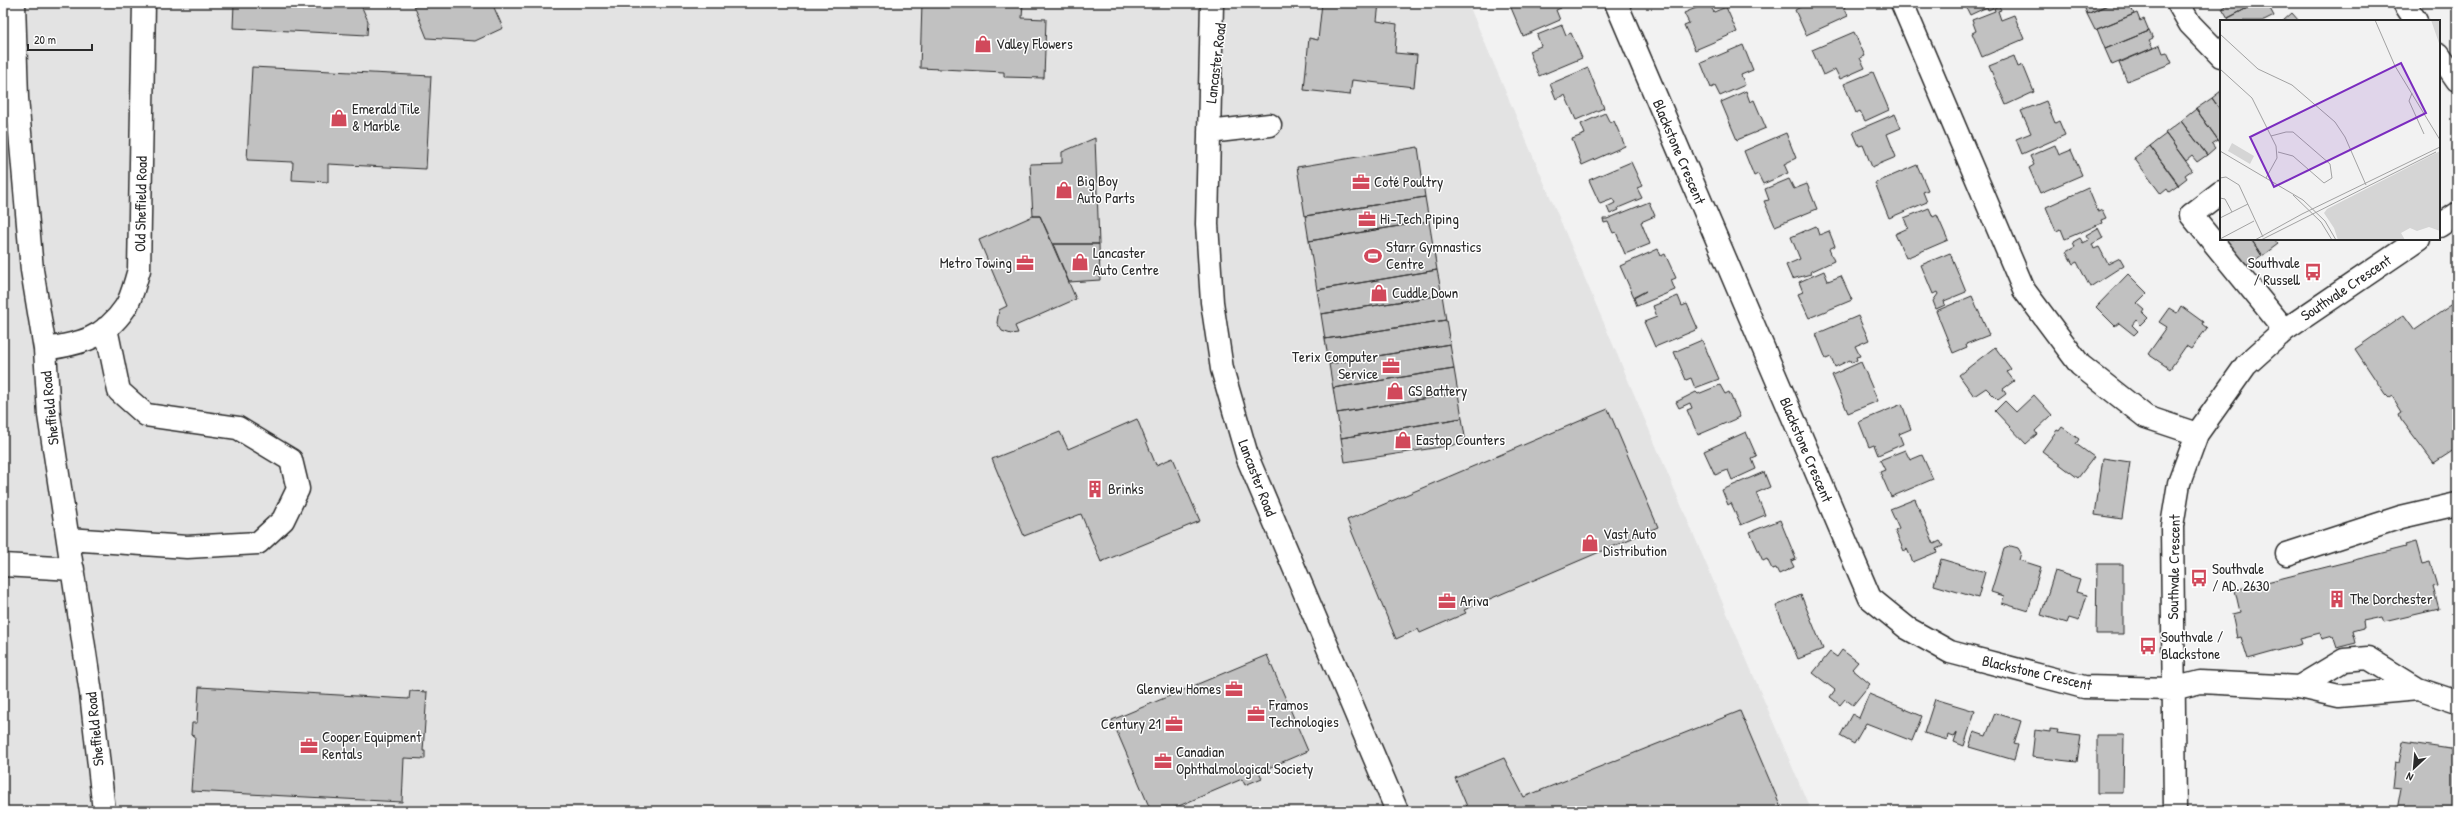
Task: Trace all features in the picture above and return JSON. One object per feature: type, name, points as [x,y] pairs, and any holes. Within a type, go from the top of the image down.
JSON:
[{"type":"street","name":"Sheffield Road","points":[[14,3],[17,98],[31,262],[45,350],[49,415],[91,693],[104,811]]},
{"type":"street","name":"Old Sheffield Road","points":[[45,350],[83,343],[106,328],[126,307],[140,270],[144,3]]},
{"type":"street","name":"Lancaster Road","points":[[1212,3],[1207,224],[1212,296],[1222,369],[1250,465],[1397,811]]},
{"type":"street","name":"Lancaster Road","points":[[1209,127],[1224,3]]},
{"type":"street","name":"Blackstone Crescent","points":[[1616,3],[1870,598],[1907,628],[1950,652],[2084,687],[2173,689],[2200,682],[2299,687],[2339,696],[2418,689]]},
{"type":"street","points":[[1902,3],[2024,290],[2080,365],[2146,417],[2197,434]]},
{"type":"street","points":[[2178,3],[2190,24],[2220,55]]},
{"type":"street","points":[[2404,3],[2415,20]]},
{"type":"street","points":[[2440,55],[2457,80]]},
{"type":"street","points":[[1209,127],[1270,125]]},
{"type":"street","points":[[2220,193],[2191,215],[2285,330]]},
{"type":"street","points":[[2440,225],[2457,214]]},
{"type":"street","name":"Southvale Crescent","points":[[2175,811],[2172,526],[2179,483],[2197,434],[2246,365],[2285,330],[2418,240]]},
{"type":"street","points":[[68,540],[187,547],[258,542],[283,520],[298,489],[291,460],[238,428],[146,415],[119,391],[106,328]]},
{"type":"street","points":[[2287,554],[2401,517],[2457,504]]},
{"type":"street","points":[[3,565],[73,569]]},
{"type":"street","points":[[2299,687],[2344,660],[2368,658],[2418,689],[2454,703]]},
{"type":"shaded area","points":[[3,3],[1468,3],[1811,811],[3,811]]},
{"type":"building","points":[[234,3],[360,3],[368,21],[367,35],[233,28]]},
{"type":"building","points":[[413,3],[492,3],[503,28],[475,41],[427,38]]},
{"type":"building","name":"Valley Flowers","points":[[922,3],[1023,3],[1022,18],[1046,19],[1044,78],[1004,77],[1004,72],[920,68]]},
{"type":"building","points":[[1322,3],[1379,3],[1377,21],[1397,24],[1395,53],[1417,55],[1414,87],[1352,80],[1350,95],[1304,90],[1309,38],[1318,40]]},
{"type":"building","points":[[1509,3],[1559,3],[1561,8],[1556,10],[1560,20],[1523,36]]},
{"type":"building","points":[[1708,3],[1714,12],[1726,7],[1737,32],[1695,50],[1684,25],[1689,23],[1684,13]]},
{"type":"building","points":[[1808,3],[1843,3],[1848,16],[1806,35],[1795,10]]},
{"type":"building","points":[[1959,3],[1994,4],[1992,5],[1993,8],[1988,10],[1987,7],[1970,15],[1965,5],[1961,7]]},
{"type":"building","points":[[2083,3],[2112,3],[2087,14]]},
{"type":"building","points":[[2112,3],[2133,3],[2135,5],[2131,7],[2134,14],[2095,30],[2087,14]]},
{"type":"building","points":[[2226,3],[2257,3],[2228,18],[2222,8],[2227,5]]},
{"type":"building","points":[[2257,3],[2267,3],[2274,16],[2266,20],[2229,20],[2228,18]]},
{"type":"building","points":[[1999,6],[2001,10],[1998,11],[2001,20],[2014,15],[2024,39],[1982,57],[1972,33],[1976,31],[1972,20],[1995,11],[1994,8]]},
{"type":"building","points":[[2137,13],[2140,21],[2144,19],[2149,31],[2105,49],[2097,29]]},
{"type":"building","points":[[2292,13],[2298,20],[2284,20]]},
{"type":"building","points":[[1562,25],[1566,35],[1571,33],[1582,58],[1539,76],[1529,51],[1541,46],[1537,35]]},
{"type":"building","points":[[2149,31],[2153,39],[2149,41],[2153,48],[2112,65],[2105,49]]},
{"type":"building","points":[[1854,32],[1865,56],[1860,58],[1865,68],[1840,79],[1835,69],[1823,75],[1812,50]]},
{"type":"building","points":[[1743,45],[1753,70],[1741,75],[1745,85],[1720,96],[1715,86],[1711,88],[1701,63]]},
{"type":"building","points":[[2160,45],[2163,53],[2167,52],[2172,63],[2127,81],[2119,63]]},
{"type":"building","points":[[2014,56],[2018,67],[2023,65],[2034,92],[2006,105],[1989,66]]},
{"type":"building","name":"Emerald Tile & Marble","points":[[252,67],[431,76],[426,169],[328,164],[328,182],[292,180],[293,162],[247,160]]},
{"type":"building","points":[[1588,68],[1604,108],[1576,120],[1565,95],[1556,99],[1550,84]]},
{"type":"building","points":[[1873,72],[1889,110],[1865,121],[1860,111],[1856,113],[1844,84]]},
{"type":"building","points":[[1746,91],[1750,102],[1754,100],[1766,128],[1737,140],[1721,102]]},
{"type":"building","points":[[2220,92],[2220,110],[2212,98]]},
{"type":"building","points":[[2212,98],[2220,110],[2220,143],[2196,109]]},
{"type":"building","points":[[2046,101],[2055,123],[2059,121],[2065,135],[2022,154],[2016,139],[2031,133],[2021,111]]},
{"type":"building","points":[[2196,109],[2218,140],[2212,144],[2215,148],[2207,155],[2181,121]]},
{"type":"building","points":[[1605,113],[1610,123],[1614,121],[1625,146],[1582,165],[1572,139],[1585,134],[1581,124]]},
{"type":"building","points":[[1895,114],[1901,128],[1887,134],[1896,157],[1872,167],[1863,145],[1859,146],[1853,132]]},
{"type":"building","points":[[2181,121],[2207,155],[2197,162],[2192,156],[2186,161],[2165,133]]},
{"type":"building","points":[[1786,133],[1796,158],[1784,164],[1788,173],[1763,184],[1758,174],[1754,176],[1744,151]]},
{"type":"building","points":[[2166,134],[2192,170],[2185,175],[2187,178],[2178,185],[2150,146]]},
{"type":"building","name":"Big Boy Auto Parts","points":[[1095,138],[1099,244],[1053,244],[1040,216],[1033,216],[1030,164],[1062,163],[1062,152]]},
{"type":"building","points":[[2055,145],[2059,155],[2071,150],[2082,175],[2040,193],[2029,168],[2034,165],[2030,156]]},
{"type":"building","points":[[2150,146],[2179,185],[2169,192],[2167,189],[2161,194],[2134,158]]},
{"type":"building","name":"Coté Poultry","points":[[1418,147],[1425,197],[1305,216],[1297,167]]},
{"type":"building","points":[[1631,162],[1642,186],[1637,188],[1642,198],[1618,208],[1619,210],[1610,214],[1607,207],[1615,203],[1613,199],[1600,204],[1589,180]]},
{"type":"building","points":[[1917,165],[1928,190],[1923,192],[1927,202],[1889,218],[1875,183]]},
{"type":"building","points":[[1789,179],[1794,189],[1807,184],[1817,209],[1775,226],[1764,201],[1769,200],[1765,189]]},
{"type":"building","points":[[2088,188],[2098,212],[2102,210],[2106,218],[2101,220],[2102,223],[2065,239],[2061,229],[2056,231],[2046,207]]},
{"type":"building","name":"Hi-Tech Piping","points":[[1425,197],[1429,221],[1309,241],[1305,216]]},
{"type":"building","points":[[1649,202],[1655,216],[1641,222],[1650,244],[1625,254],[1616,232],[1613,233],[1608,222],[1604,223],[1603,219],[1607,219]]},
{"type":"building","points":[[1929,208],[1933,217],[1937,215],[1948,240],[1906,258],[1895,234],[1908,228],[1904,218]]},
{"type":"building","name":"Metro Towing","points":[[1033,216],[1040,216],[1076,299],[1015,326],[1018,333],[1011,334],[1002,331],[997,323],[999,310],[1007,306],[979,240]]},
{"type":"building","name":"Starr Gymnastics Centre","points":[[1429,221],[1437,270],[1317,290],[1309,241]]},
{"type":"building","points":[[1816,226],[1819,235],[1829,231],[1835,246],[1829,249],[1834,261],[1810,272],[1811,274],[1792,279],[1786,265],[1800,259],[1791,237]]},
{"type":"building","points":[[2098,228],[2103,238],[2092,244],[2094,249],[2099,247],[2108,264],[2120,258],[2124,265],[2090,287],[2077,262],[2073,264],[2066,252],[2075,247],[2073,242],[2080,238],[2083,243],[2089,240],[2086,235]]},
{"type":"building","points":[[2226,240],[2252,240],[2262,256],[2245,268]]},
{"type":"building","points":[[2252,240],[2275,240],[2278,244],[2262,256]]},
{"type":"building","name":"Lancaster Auto Centre","points":[[1053,244],[1099,244],[1100,280],[1069,282]]},
{"type":"building","points":[[1658,249],[1661,256],[1665,254],[1676,278],[1671,280],[1675,290],[1637,306],[1634,298],[1646,291],[1634,297],[1620,266]]},
{"type":"building","points":[[1950,253],[1966,292],[1944,301],[1945,305],[1936,309],[1933,301],[1938,294],[1937,292],[1933,294],[1921,265]]},
{"type":"building","name":"Cuddle Down","points":[[1437,270],[1442,295],[1321,314],[1317,290]]},
{"type":"building","points":[[1824,271],[1828,281],[1841,276],[1852,300],[1809,318],[1798,294],[1803,292],[1799,282]]},
{"type":"building","points":[[2128,274],[2147,293],[2137,303],[2145,310],[2143,313],[2148,318],[2141,325],[2136,320],[2132,325],[2138,331],[2134,335],[2119,323],[2115,326],[2096,307]]},
{"type":"building","points":[[1442,295],[1446,320],[1325,339],[1321,314]]},
{"type":"building","points":[[1678,296],[1682,306],[1687,304],[1698,329],[1655,347],[1644,322],[1657,317],[1653,306]]},
{"type":"building","points":[[1972,296],[1989,335],[1966,344],[1967,347],[1953,353],[1936,311]]},
{"type":"building","points":[[2457,301],[2457,448],[2434,463],[2401,419],[2399,414],[2402,412],[2392,396],[2389,398],[2385,394],[2355,349],[2404,315],[2415,330]]},
{"type":"building","points":[[2181,306],[2203,322],[2202,324],[2207,328],[2191,349],[2186,346],[2170,369],[2148,354],[2167,327],[2159,322],[2169,308],[2177,313]]},
{"type":"building","points":[[1858,316],[1869,340],[1855,346],[1860,356],[1856,357],[1857,360],[1851,363],[1850,360],[1835,367],[1831,357],[1826,359],[1816,334]]},
{"type":"building","points":[[1446,320],[1450,344],[1329,364],[1325,339]]},
{"type":"building","points":[[1702,340],[1719,379],[1695,388],[1691,378],[1686,380],[1674,352]]},
{"type":"building","name":"Terix Computer Service","points":[[1450,344],[1454,369],[1333,388],[1329,364]]},
{"type":"building","points":[[1995,347],[2011,369],[2007,372],[2014,381],[2003,389],[2006,394],[1998,400],[1986,388],[1974,396],[1959,375]]},
{"type":"building","points":[[1861,362],[1878,401],[1848,413],[1832,375]]},
{"type":"building","name":"GS Battery","points":[[1454,369],[1458,393],[1337,413],[1333,388]]},
{"type":"building","points":[[1720,385],[1725,394],[1729,392],[1740,417],[1698,435],[1687,410],[1692,408],[1690,403],[1679,408],[1676,402],[1696,392],[1698,394]]},
{"type":"building","points":[[1458,393],[1462,418],[1341,438],[1337,413]]},
{"type":"building","points":[[2034,395],[2052,415],[2035,431],[2037,434],[2026,444],[1995,411],[2005,401],[2016,412]]},
{"type":"building","points":[[1902,404],[1911,429],[1899,434],[1903,444],[1878,455],[1874,445],[1869,447],[1859,422]]},
{"type":"building","points":[[1608,409],[1658,527],[1464,610],[1466,613],[1420,633],[1418,629],[1396,639],[1347,520]]},
{"type":"building","name":"Eastop Counters","points":[[1462,418],[1466,443],[1345,462],[1341,438]]},
{"type":"building","name":"Brinks","points":[[1137,419],[1156,465],[1173,458],[1200,521],[1101,562],[1081,514],[1024,536],[992,459],[1060,432],[1068,449]]},
{"type":"building","points":[[2062,427],[2079,439],[2076,444],[2094,457],[2078,478],[2042,451],[2057,430],[2059,431]]},
{"type":"building","points":[[1746,432],[1757,457],[1752,459],[1756,469],[1732,480],[1728,470],[1715,475],[1704,451]]},
{"type":"building","points":[[1905,450],[1910,460],[1922,455],[1933,479],[1891,497],[1880,472],[1885,470],[1880,460]]},
{"type":"building","points":[[2103,458],[2130,462],[2122,519],[2095,515]]},
{"type":"building","points":[[1764,472],[1770,487],[1756,493],[1765,515],[1741,525],[1731,503],[1728,505],[1722,490]]},
{"type":"building","points":[[1915,499],[1934,544],[1940,541],[1943,546],[1936,549],[1937,552],[1913,562],[1907,549],[1904,551],[1895,531],[1899,529],[1890,509]]},
{"type":"building","points":[[1780,520],[1796,559],[1791,561],[1794,567],[1779,574],[1776,568],[1772,569],[1767,559],[1763,561],[1750,532]]},
{"type":"building","name":"The Dorchester","points":[[2416,542],[2422,564],[2430,562],[2437,586],[2433,587],[2439,609],[2384,622],[2382,617],[2363,621],[2364,628],[2353,631],[2356,643],[2337,648],[2333,636],[2322,639],[2320,633],[2300,638],[2302,644],[2248,659],[2241,637],[2237,638],[2232,614],[2240,612],[2235,590],[2406,547],[2405,545]]},
{"type":"building","points":[[2011,546],[2018,548],[2021,553],[2019,560],[2041,567],[2028,611],[2002,603],[2004,596],[1991,592],[2004,549]]},
{"type":"building","points":[[1941,559],[1985,572],[1978,598],[1934,585]]},
{"type":"building","points":[[2097,564],[2123,564],[2123,634],[2096,634]]},
{"type":"building","points":[[2055,571],[2080,579],[2076,592],[2087,595],[2079,621],[2069,618],[2067,623],[2041,615]]},
{"type":"building","points":[[1801,595],[1823,649],[1798,659],[1776,606]]},
{"type":"building","points":[[1842,650],[1858,662],[1852,669],[1870,684],[1853,705],[1845,699],[1840,705],[1830,697],[1835,690],[1813,673],[1830,652],[1837,657]]},
{"type":"building","points":[[1267,655],[1308,751],[1259,772],[1262,778],[1245,785],[1242,779],[1167,811],[1151,811],[1112,720]]},
{"type":"building","points":[[3,685],[6,685],[3,748]]},
{"type":"building","name":"Cooper Equipment Rentals","points":[[199,687],[409,699],[410,691],[427,692],[423,751],[425,751],[425,759],[404,758],[402,802],[191,791],[195,736],[191,735],[192,723],[197,723]]},
{"type":"building","points":[[1869,694],[1922,716],[1912,741],[1866,723],[1854,744],[1840,736],[1852,714],[1859,718]]},
{"type":"building","points":[[1935,699],[1975,711],[1964,746],[1954,742],[1957,733],[1954,737],[1948,735],[1947,740],[1924,733]]},
{"type":"building","points":[[1740,711],[1781,807],[1772,811],[1469,811],[1455,778],[1504,758],[1524,797]]},
{"type":"building","points":[[1995,713],[2021,721],[2014,744],[2018,745],[2014,760],[1969,747],[1974,732],[1986,736]]},
{"type":"building","points":[[2050,729],[2058,730],[2057,733],[2081,736],[2077,762],[2032,757],[2035,730],[2050,732]]},
{"type":"building","points":[[2097,735],[2124,735],[2123,793],[2097,793]]},
{"type":"building","points":[[2403,742],[2457,750],[2457,811],[2397,810],[2401,788],[2392,787],[2395,762],[2399,763]]},
{"type":"place","name":"Valley Flowers","points":[[983,44]]},
{"type":"place","name":"Emerald Tile & Marble","points":[[339,118]]},
{"type":"place","name":"Coté Poultry","points":[[1361,182]]},
{"type":"place","name":"Big Boy Auto Parts","points":[[1064,190]]},
{"type":"place","name":"Hi-Tech Piping","points":[[1367,219]]},
{"type":"place","name":"Starr Gymnastics Centre","points":[[1373,256]]},
{"type":"place","name":"Lancaster Auto Centre","points":[[1080,262]]},
{"type":"place","name":"Metro Towing","points":[[1025,263]]},
{"type":"place","name":"Southvale / Russell","points":[[2313,272]]},
{"type":"place","name":"Cuddle Down","points":[[1379,293]]},
{"type":"place","name":"Terix Computer Service","points":[[1391,366]]},
{"type":"place","name":"GS Battery","points":[[1395,391]]},
{"type":"place","name":"Eastop Counters","points":[[1403,440]]},
{"type":"place","name":"Brinks","points":[[1095,489]]},
{"type":"place","name":"Vast Auto Distribution","points":[[1590,543]]},
{"type":"place","name":"Southvale / AD. 2630","points":[[2199,578]]},
{"type":"place","name":"The Dorchester","points":[[2337,599]]},
{"type":"place","name":"Ariva","points":[[1447,601]]},
{"type":"place","name":"Southvale / Blackstone","points":[[2148,646]]},
{"type":"place","name":"Glenview Homes","points":[[1234,689]]},
{"type":"place","name":"Framos Technologies","points":[[1256,714]]},
{"type":"place","name":"Century 21","points":[[1174,724]]},
{"type":"place","name":"Cooper Equipment Rentals","points":[[309,746]]},
{"type":"place","name":"Canadian Ophthalmological Society","points":[[1163,761]]}]
